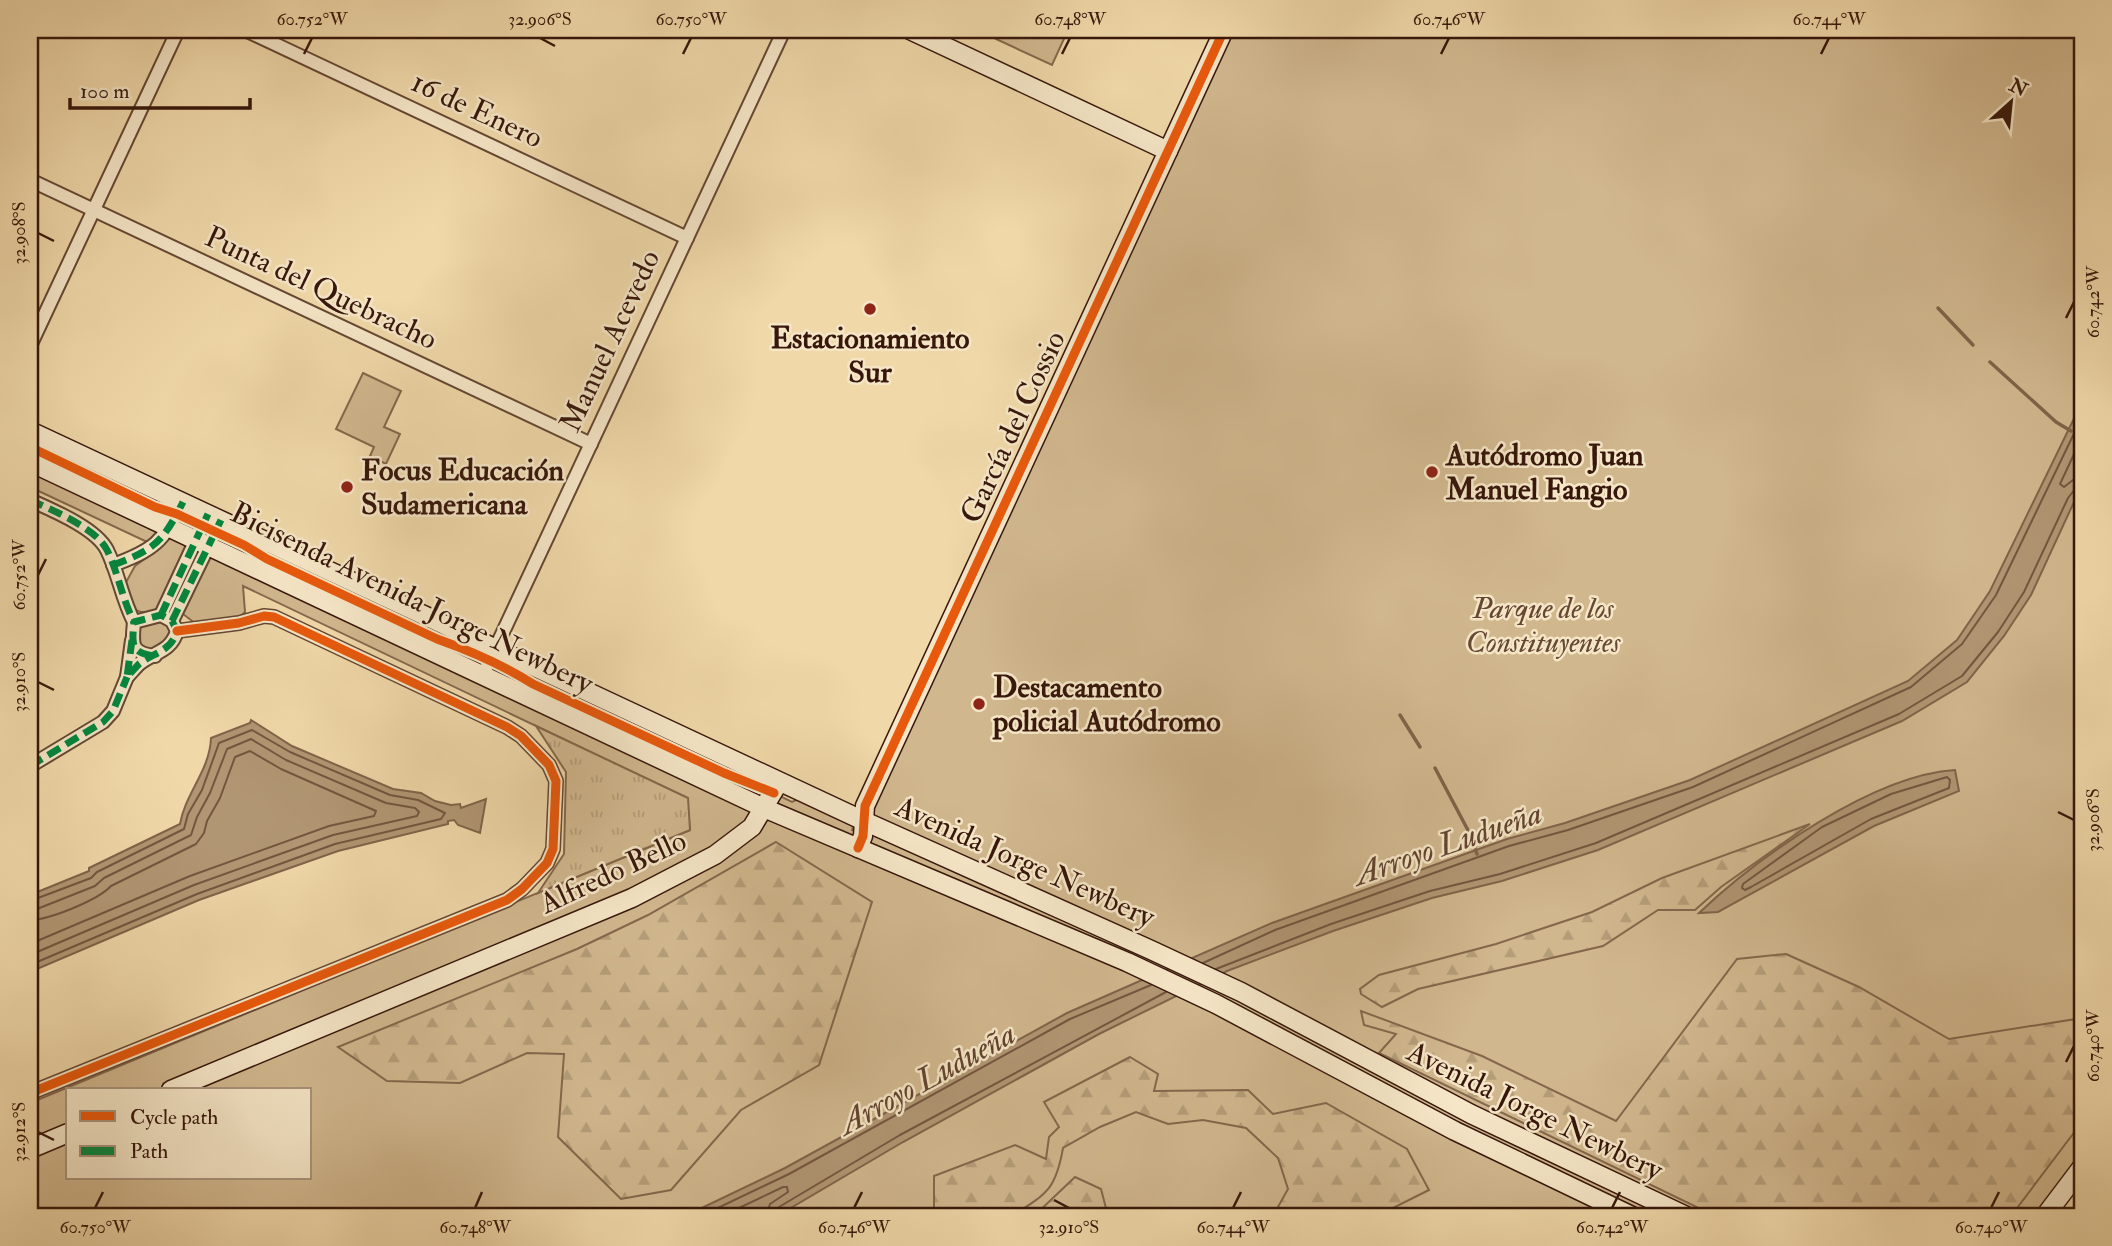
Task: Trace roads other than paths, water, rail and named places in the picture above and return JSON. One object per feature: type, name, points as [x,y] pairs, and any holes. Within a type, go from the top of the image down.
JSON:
[{"type":"main road","points":[[909,30],[1168,151]]},
{"type":"main road","name":"García del Cossio","points":[[858,848],[863,836],[865,806],[1224,30]]},
{"type":"main road","name":"Avenida Jorge Newbery","points":[[30,431],[779,782],[1241,992],[1471,1114],[1686,1216]]},
{"type":"main road","name":"Avenida Jorge Newbery","points":[[30,462],[764,808],[1127,961],[1216,1004],[1455,1131],[1632,1216]]},
{"type":"main road","name":"Alfredo Bello","points":[[176,1088],[632,898],[715,855],[752,827],[779,782]]},
{"type":"main road","points":[[30,1149],[66,1134]]},
{"type":"main road","points":[[2045,1216],[2082,1167]]},
{"type":"street","points":[[30,346],[178,30]]},
{"type":"street","name":"16 de Enero","points":[[245,30],[687,238]]},
{"type":"street","name":"Manuel Acevedo","points":[[482,675],[784,30]]},
{"type":"street","name":"Punta del Quebracho","points":[[30,180],[590,444]]},
{"type":"street","points":[[30,500],[49,508],[96,537],[106,548],[123,601],[134,622],[127,677],[113,711],[103,722],[30,766]]},
{"type":"street","points":[[113,565],[141,555],[155,545],[170,528],[183,502]]},
{"type":"street","points":[[127,677],[140,663],[167,648],[175,639],[170,622],[215,517]]},
{"type":"street","points":[[30,1093],[507,900],[522,889],[547,863],[553,849],[555,781],[550,765],[521,736],[507,727],[274,617],[134,622]]},
{"type":"street","points":[[132,639],[135,649],[142,654],[155,656]]},
{"type":"water","name":"Arroyo Ludueña","points":[[2082,402],[2082,490],[2031,595],[2004,636],[1967,682],[1902,721],[1598,850],[1502,881],[1432,898],[1333,931],[1227,971],[1099,1034],[903,1142],[777,1216],[685,1216],[785,1168],[1067,1013],[1272,923],[1507,839],[1565,823],[1690,780],[1908,681],[1957,640],[1990,591]]},
{"type":"water","points":[[251,720],[292,746],[393,789],[421,793],[435,801],[460,804],[461,808],[486,799],[480,833],[458,825],[454,820],[448,821],[448,824],[338,851],[199,900],[30,972],[30,895],[89,871],[89,868],[180,824],[210,750],[211,738],[250,723]]},
{"type":"water","points":[[1955,770],[1959,791],[1874,826],[1718,912],[1699,913],[1752,868],[1818,822],[1889,787],[1923,775]]},
{"type":"waterway","points":[[1938,308],[1973,345]]},
{"type":"waterway","points":[[1990,362],[2056,422],[2071,431]]},
{"type":"waterway","points":[[1400,715],[1420,747]]},
{"type":"waterway","points":[[1435,768],[1470,834],[1477,854]]},
{"type":"place","name":"Estacionamiento Sur","points":[[870,309]]},
{"type":"place","name":"Autódromo Juan Manuel Fangio","points":[[1432,472]]},
{"type":"place","name":"Focus Educación Sudamericana","points":[[347,487]]},
{"type":"place","name":"Destacamento policial Autódromo","points":[[979,704]]},
{"type":"park label","name":"Parque de los Constituyentes","points":[[1543,625]]}]
